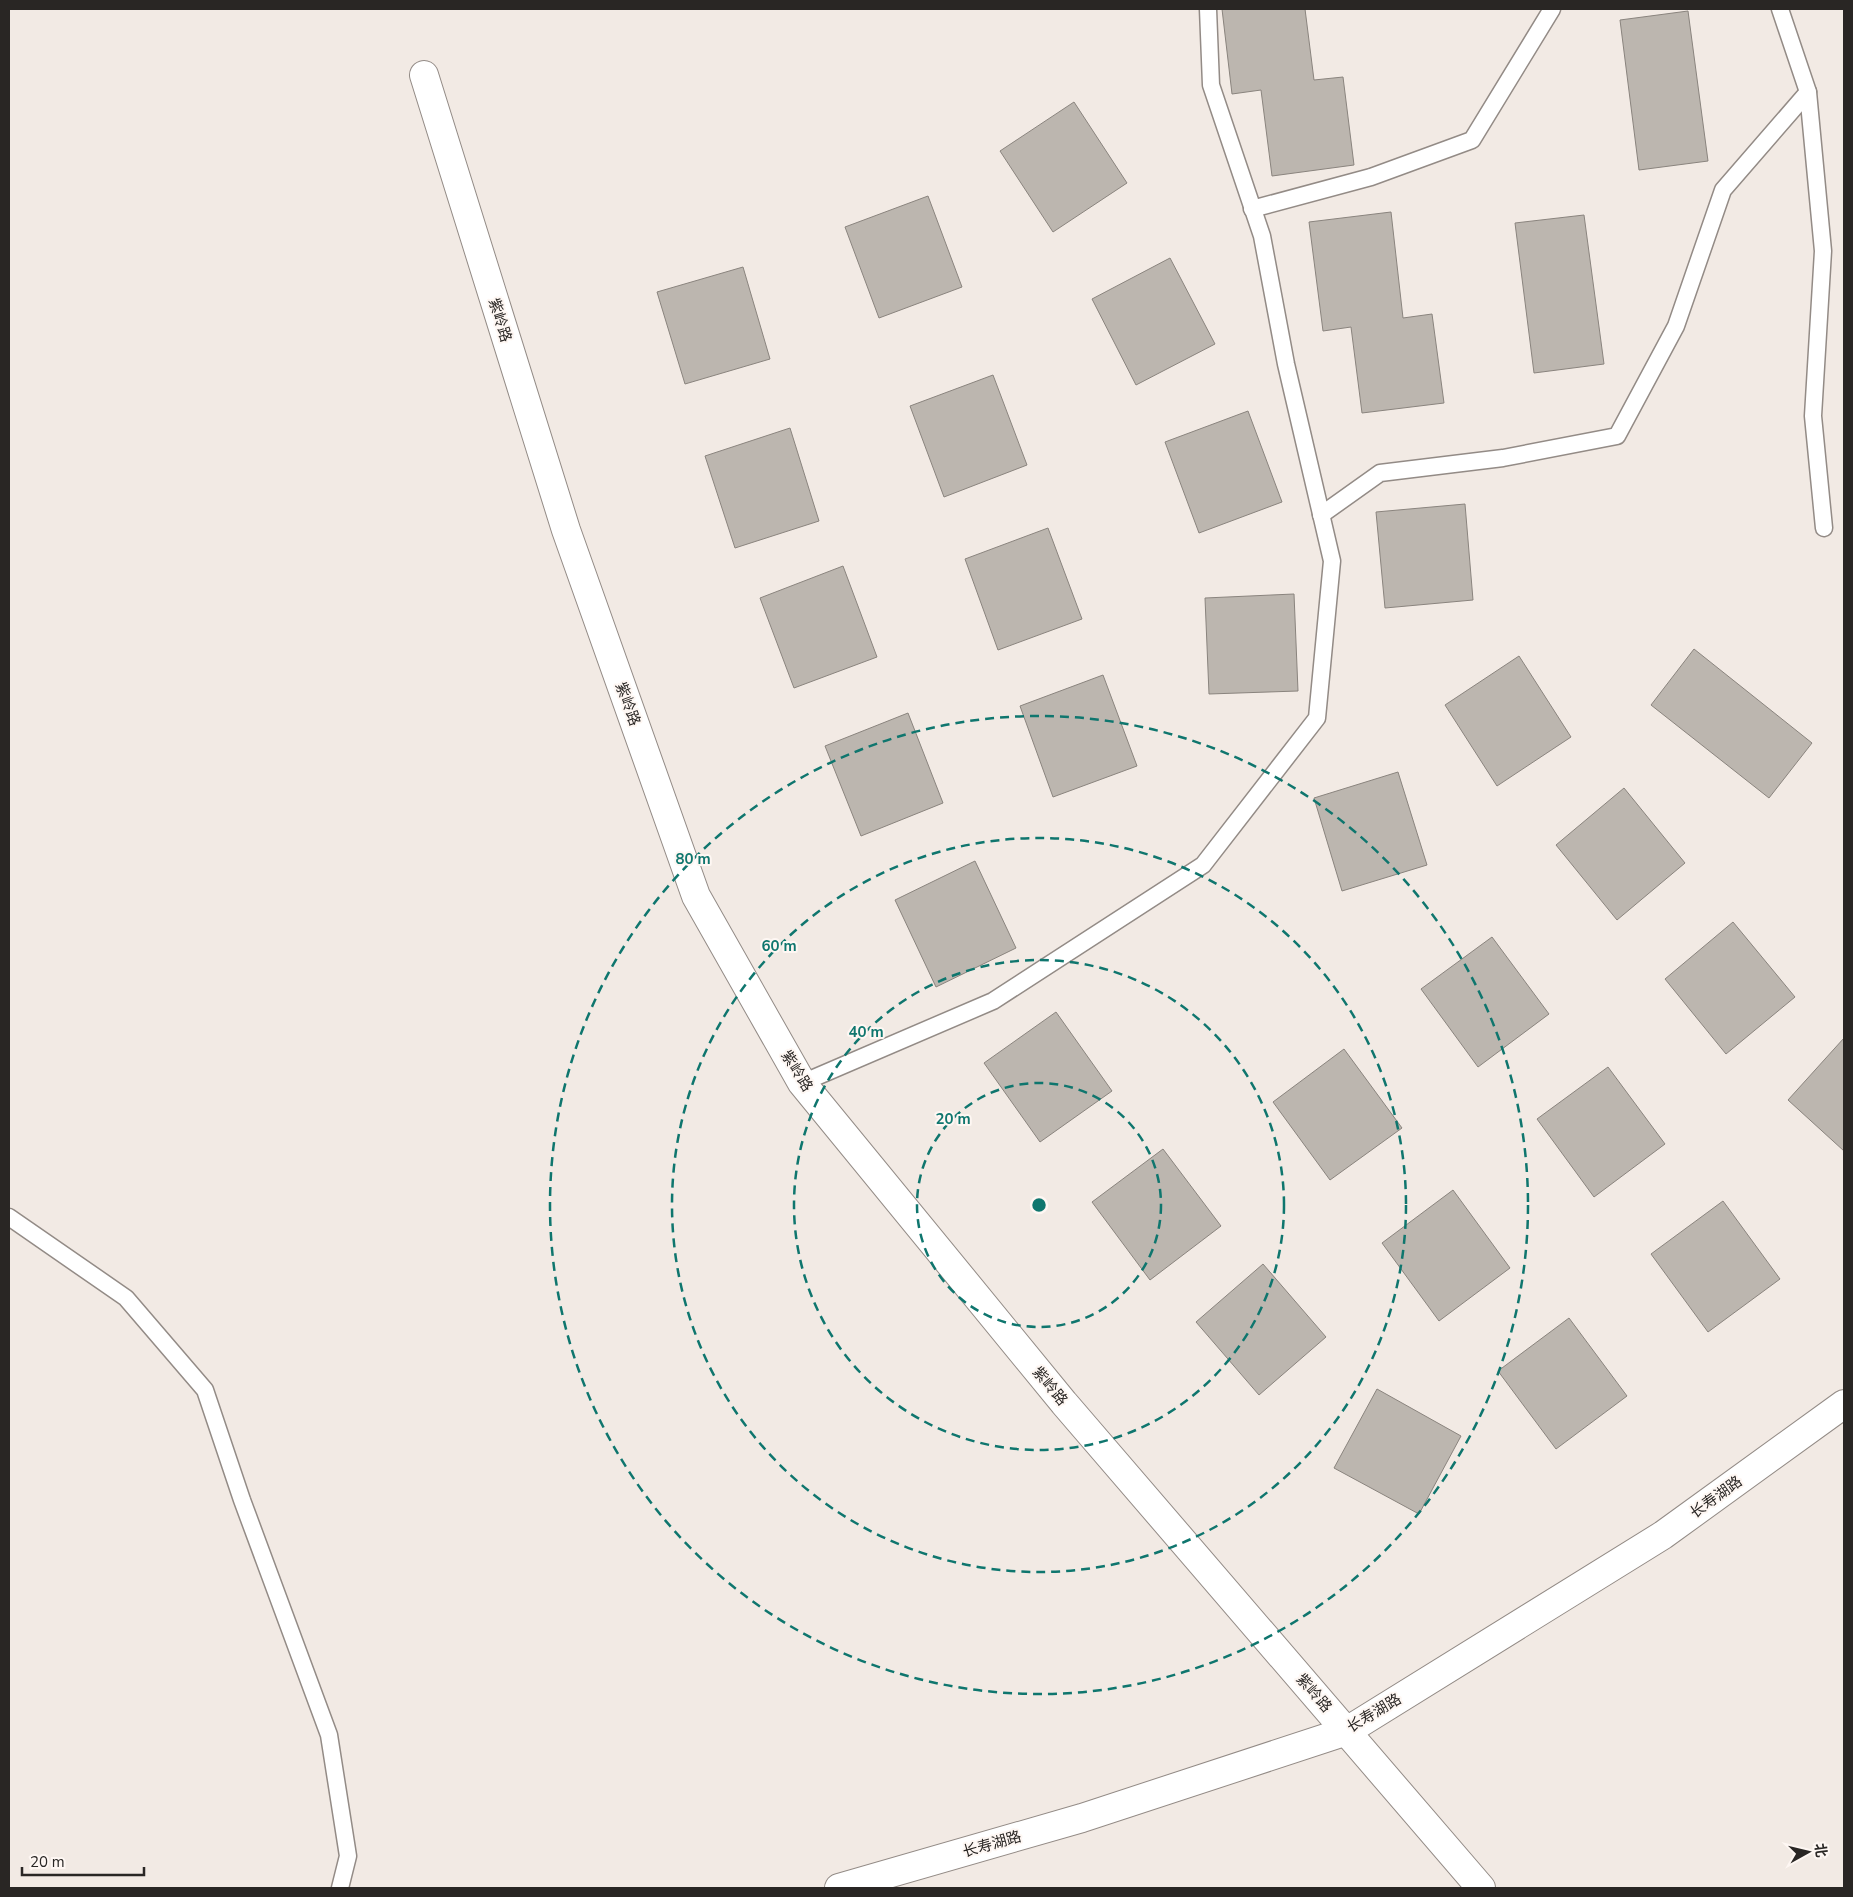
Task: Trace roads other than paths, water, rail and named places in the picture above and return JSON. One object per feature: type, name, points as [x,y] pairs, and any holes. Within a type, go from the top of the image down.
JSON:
[{"type":"street","name":"紫岭路","points":[[424,75],[566,530],[696,896],[802,1083],[1064,1403],[1481,1888]]},
{"type":"street","name":"长寿湖路","points":[[840,1888],[1082,1818],[1347,1731],[1663,1535],[1844,1404]]},
{"type":"lane","points":[[802,1083],[993,1001],[1203,865],[1318,718],[1332,561],[1286,364],[1262,236],[1211,85],[1208,9]]},
{"type":"lane","points":[[1252,209],[1371,177],[1472,140],[1552,9]]},
{"type":"lane","points":[[1780,9],[1808,92],[1823,251],[1813,416],[1824,528]]},
{"type":"lane","points":[[1321,515],[1380,473],[1503,458],[1617,436],[1676,326],[1723,190],[1808,92]]},
{"type":"lane","points":[[9,1217],[126,1298],[205,1390],[242,1500],[329,1735],[348,1856],[340,1888]]}]
